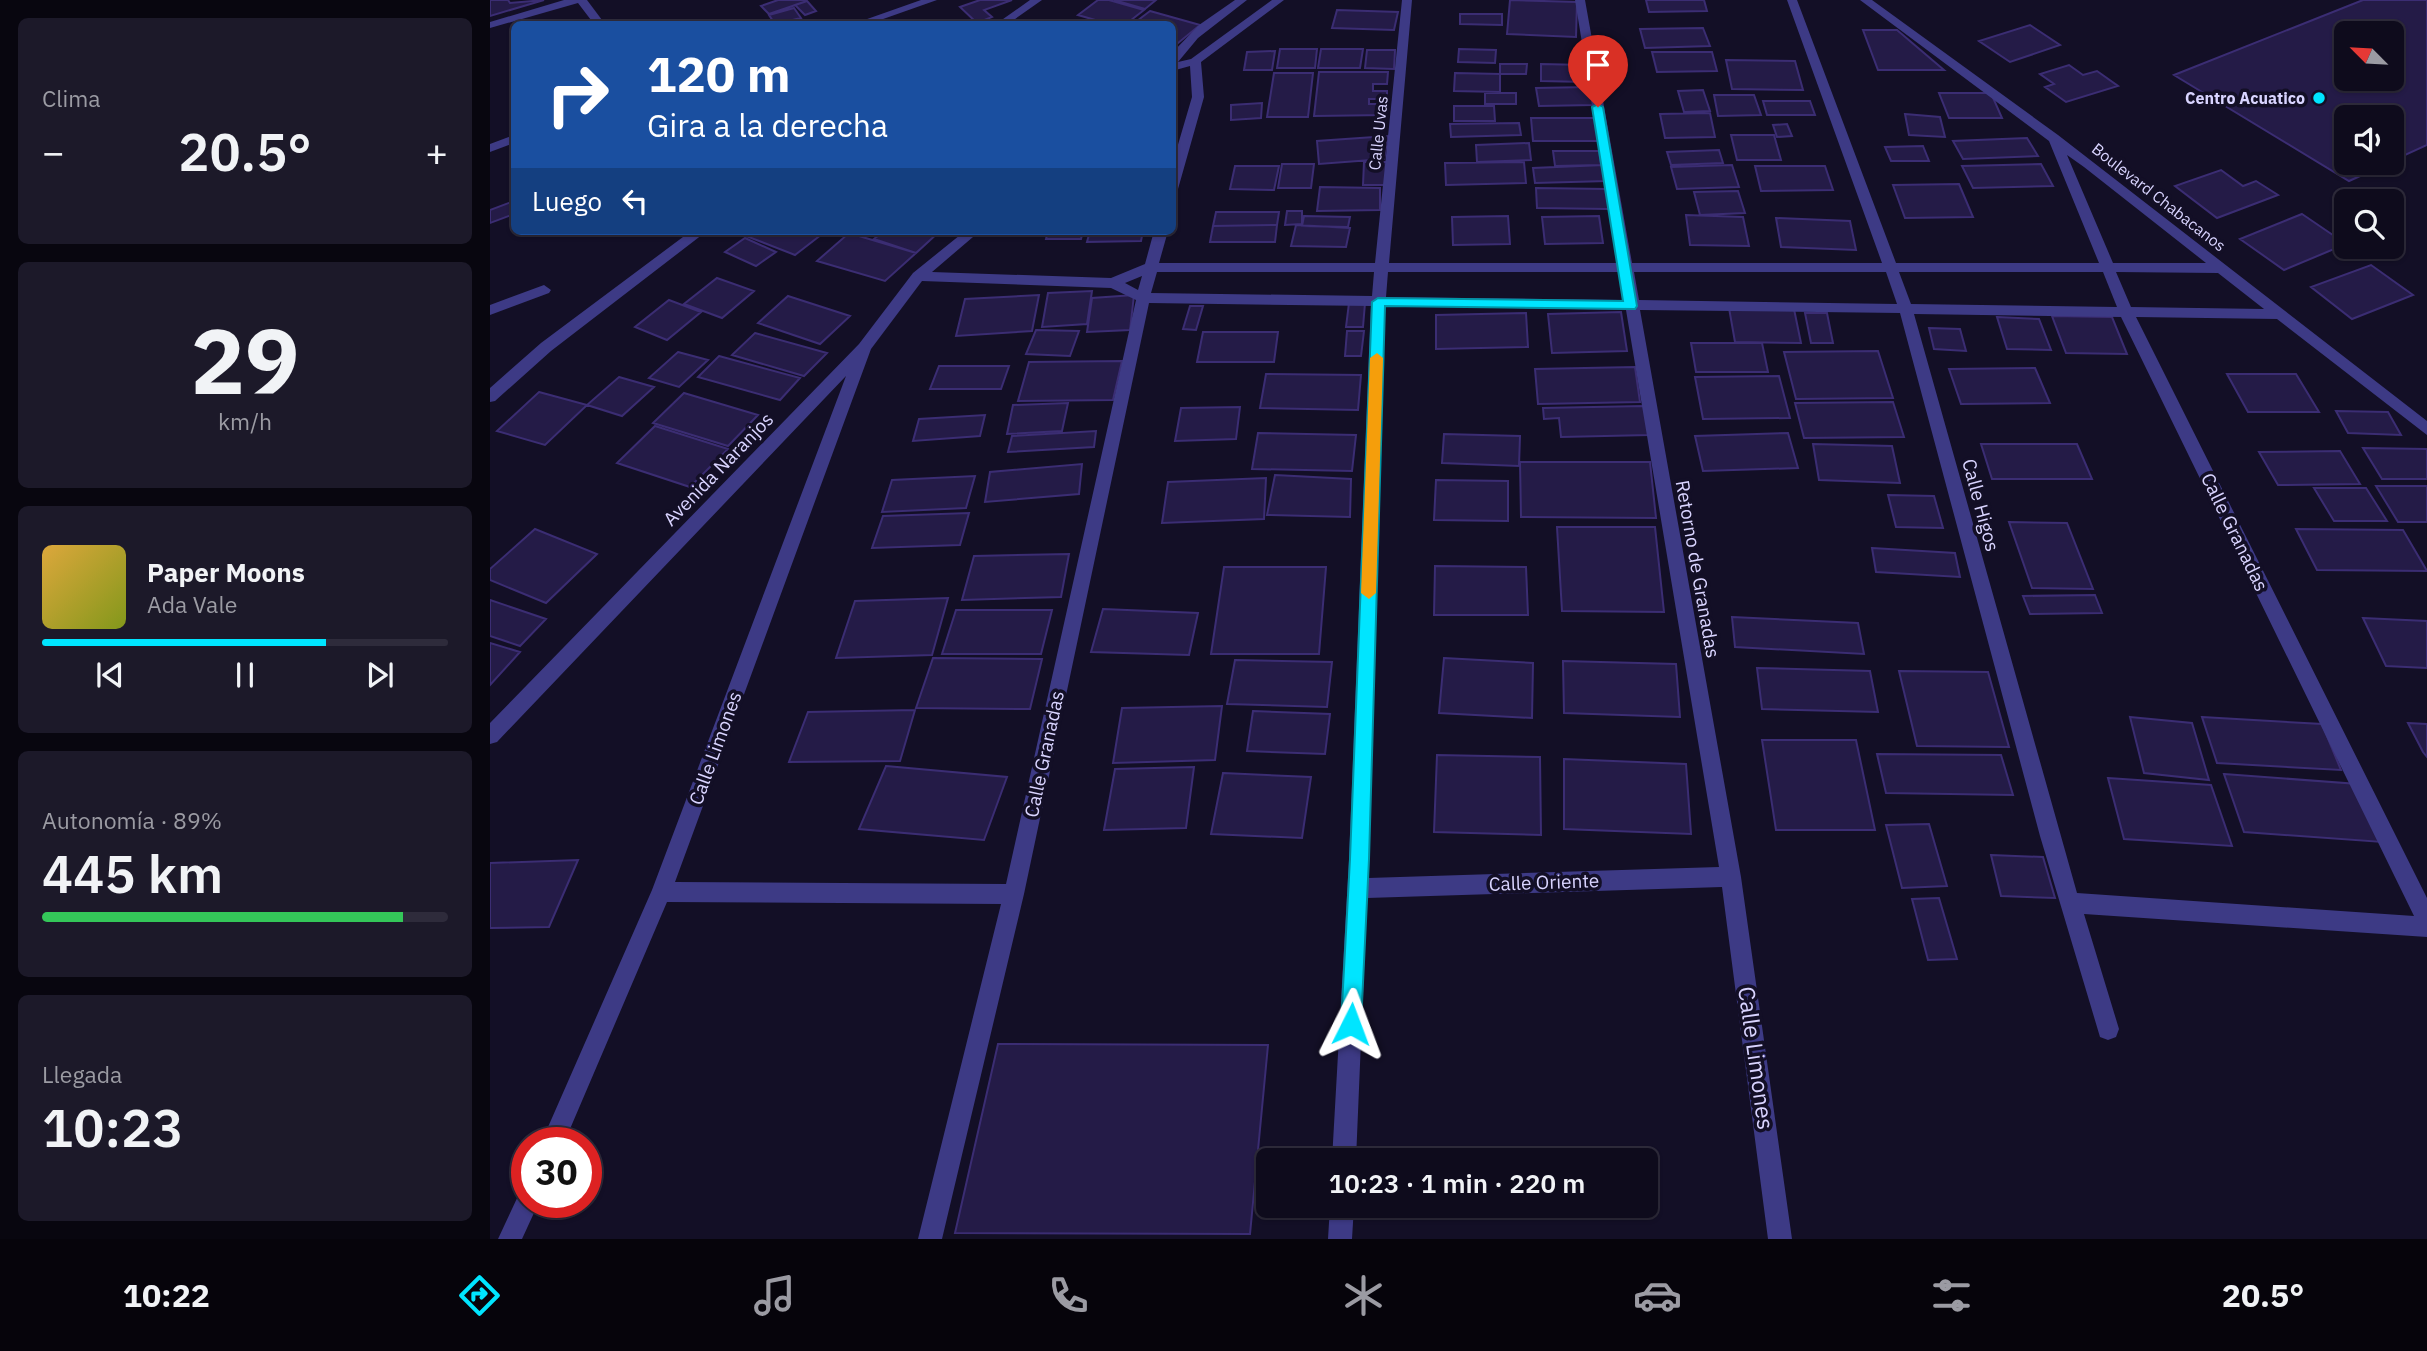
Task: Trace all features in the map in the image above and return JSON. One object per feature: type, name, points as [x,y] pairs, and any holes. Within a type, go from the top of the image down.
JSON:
[{"type":"street","points":[[490,25],[579,0],[596,21]]},
{"type":"street","points":[[866,21],[906,4],[932,0]]},
{"type":"street","points":[[1006,21],[1037,0]]},
{"type":"street","points":[[1176,60],[1208,23],[1242,0]]},
{"type":"street","points":[[1176,61],[1195,61],[1279,0]]},
{"type":"street","name":"Calle Uvas","points":[[1345,1148],[1357,888],[1378,302],[1407,0]]},
{"type":"street","name":"Retorno de Granadas","points":[[1580,0],[1630,306],[1731,877]]},
{"type":"street","name":"Calle Higos","points":[[1791,0],[1905,306],[2070,903],[2108,1029]]},
{"type":"street","name":"Boulevard Chabacanos","points":[[1865,0],[2054,138],[2427,429]]},
{"type":"street","points":[[1176,174],[1198,97],[1195,61]]},
{"type":"street","name":"Calle Granadas","points":[[2054,138],[2125,310],[2427,920]]},
{"type":"street","points":[[490,148],[511,140]]},
{"type":"street","points":[[490,397],[546,347],[695,235]]},
{"type":"street","name":"Avenida Naranjos","points":[[490,736],[864,348],[918,276],[968,235]]},
{"type":"street","name":"Calle Granadas","points":[[930,1239],[1014,894],[1143,298],[1160,235]]},
{"type":"street","points":[[1113,283],[1151,267],[2222,268]]},
{"type":"street","points":[[918,276],[1113,283],[1143,298],[1630,306],[1905,306],[2278,314]]},
{"type":"street","points":[[490,310],[544,290]]},
{"type":"street","name":"Calle Limones","points":[[559,1127],[661,892],[864,348]]},
{"type":"street","name":"Calle Limones","points":[[1731,877],[1780,1239]]},
{"type":"street","name":"Calle Oriente","points":[[1357,888],[1731,877]]},
{"type":"street","points":[[661,892],[1014,894]]},
{"type":"street","points":[[2070,903],[2427,927]]},
{"type":"street","points":[[510,1239],[520,1218]]},
{"type":"street","points":[[1340,1239],[1341,1218]]},
{"type":"building","points":[[490,0],[508,0],[510,3],[544,0],[490,16]]},
{"type":"building","points":[[778,0],[807,1],[769,14],[761,6]]},
{"type":"building","points":[[980,0],[1012,0],[984,10],[992,17],[982,21],[975,21],[960,7]]},
{"type":"building","points":[[1098,0],[1109,0],[1144,10],[1130,21],[1099,21],[1078,15]]},
{"type":"building","points":[[1114,0],[1156,0],[1145,9]]},
{"type":"building","points":[[1510,0],[1577,2],[1576,37],[1507,34]]},
{"type":"building","points":[[1646,0],[1704,0],[1707,11],[1649,12]]},
{"type":"building","name":"Centro Acuatico","points":[[2363,0],[2427,0],[2427,145],[2404,156],[2404,105],[2334,105],[2334,172],[2174,75]]},
{"type":"building","points":[[807,1],[816,11],[805,15],[795,5]]},
{"type":"building","points":[[794,8],[801,18],[773,21],[769,15]]},
{"type":"building","points":[[1337,10],[1398,12],[1394,30],[1332,28]]},
{"type":"building","points":[[1150,11],[1200,25],[1176,45],[1176,21],[1137,21]]},
{"type":"building","points":[[1460,14],[1502,14],[1502,25],[1460,24]]},
{"type":"building","points":[[2030,25],[2060,45],[2010,62],[1979,41]]},
{"type":"building","points":[[1703,28],[1710,46],[1645,48],[1640,29]]},
{"type":"building","points":[[1863,30],[1897,30],[1944,70],[1878,70]]},
{"type":"building","points":[[1280,49],[1317,49],[1315,68],[1277,68]]},
{"type":"building","points":[[1321,49],[1363,49],[1360,68],[1318,68]]},
{"type":"building","points":[[1459,49],[1496,50],[1495,63],[1458,62]]},
{"type":"building","points":[[1367,50],[1395,50],[1394,69],[1365,68]]},
{"type":"building","points":[[1275,51],[1272,70],[1244,70],[1247,52]]},
{"type":"building","points":[[1652,52],[1712,52],[1717,71],[1657,72]]},
{"type":"building","points":[[1726,60],[1795,61],[1803,90],[1732,89]]},
{"type":"building","points":[[1500,64],[1527,64],[1526,74],[1500,74]]},
{"type":"building","points":[[1541,64],[1585,65],[1586,82],[1541,81]]},
{"type":"building","points":[[2069,65],[2083,75],[2097,71],[2118,86],[2066,102],[2045,87],[2054,84],[2040,74]]},
{"type":"building","points":[[1319,72],[1388,72],[1387,84],[1373,84],[1373,91],[1387,91],[1387,99],[1369,99],[1369,104],[1387,104],[1386,115],[1314,116]]},
{"type":"building","points":[[1274,73],[1313,73],[1308,117],[1267,117]]},
{"type":"building","points":[[1455,73],[1500,74],[1500,92],[1454,91]]},
{"type":"building","points":[[1589,87],[1593,105],[1539,106],[1536,88]]},
{"type":"building","points":[[1703,90],[1710,111],[1684,112],[1678,91]]},
{"type":"building","points":[[1485,93],[1516,93],[1516,104],[1485,104]]},
{"type":"building","points":[[1939,93],[1991,93],[2002,118],[1949,118]]},
{"type":"building","points":[[1714,95],[1754,95],[1761,115],[1718,116]]},
{"type":"building","points":[[1763,101],[1810,101],[1815,115],[1767,115]]},
{"type":"building","points":[[1262,103],[1261,118],[1231,120],[1231,105]]},
{"type":"building","points":[[1454,106],[1494,106],[1495,121],[1454,121]]},
{"type":"building","points":[[1710,113],[1715,137],[1665,138],[1660,114]]},
{"type":"building","points":[[1905,114],[1940,117],[1945,137],[1909,135]]},
{"type":"building","points":[[1531,118],[1597,118],[1599,141],[1533,141]]},
{"type":"building","points":[[1519,123],[1521,135],[1451,137],[1450,124]]},
{"type":"building","points":[[1787,124],[1792,136],[1777,137],[1773,125]]},
{"type":"building","points":[[1731,135],[1774,135],[1781,160],[1737,160]]},
{"type":"building","points":[[1388,136],[1384,159],[1319,164],[1317,141]]},
{"type":"building","points":[[2027,138],[2038,156],[1963,159],[1953,141]]},
{"type":"building","points":[[1529,143],[1531,160],[1477,162],[1476,145]]},
{"type":"building","points":[[1923,146],[1929,161],[1891,161],[1885,147]]},
{"type":"building","points":[[1719,150],[1723,163],[1671,165],[1667,152]]},
{"type":"building","points":[[1553,151],[1599,151],[1601,165],[1555,166]]},
{"type":"building","points":[[1364,162],[1387,162],[1385,185],[1363,185]]},
{"type":"building","points":[[1524,162],[1526,183],[1446,185],[1445,163]]},
{"type":"building","points":[[1282,164],[1314,164],[1311,188],[1278,188]]},
{"type":"building","points":[[2041,164],[2053,186],[1973,188],[1962,166]]},
{"type":"building","points":[[1604,165],[1607,181],[1535,183],[1533,168]]},
{"type":"building","points":[[1732,165],[1739,187],[1677,189],[1671,167]]},
{"type":"building","points":[[1235,166],[1279,166],[1274,190],[1230,189]]},
{"type":"building","points":[[1755,166],[1825,166],[1833,190],[1761,191]]},
{"type":"building","points":[[2221,170],[2243,186],[2256,181],[2278,195],[2217,218],[2175,186]]},
{"type":"building","name":"Centro Acuatico","points":[[2339,175],[2362,175],[2349,181]]},
{"type":"building","points":[[1959,184],[1973,217],[1905,218],[1893,185]]},
{"type":"building","points":[[1320,187],[1380,188],[1380,210],[1317,211]]},
{"type":"building","points":[[1536,188],[1607,189],[1609,209],[1537,208]]},
{"type":"building","points":[[1738,191],[1745,213],[1700,215],[1694,192]]},
{"type":"building","points":[[511,202],[511,215],[490,223],[490,210]]},
{"type":"building","points":[[1287,211],[1302,211],[1302,224],[1285,225]]},
{"type":"building","points":[[1216,212],[1279,212],[1277,225],[1213,226]]},
{"type":"building","points":[[2302,214],[2334,236],[2334,249],[2284,270],[2240,239]]},
{"type":"building","points":[[1686,215],[1743,217],[1749,246],[1690,245]]},
{"type":"building","points":[[1304,216],[1350,217],[1348,227],[1302,226]]},
{"type":"building","points":[[1508,216],[1510,244],[1453,245],[1452,217]]},
{"type":"building","points":[[1599,216],[1603,243],[1545,244],[1542,217]]},
{"type":"building","points":[[1776,218],[1850,221],[1856,250],[1781,247]]},
{"type":"building","points":[[1277,225],[1275,242],[1210,242],[1213,226]]},
{"type":"building","points":[[1296,225],[1350,228],[1346,247],[1291,246]]},
{"type":"building","points":[[744,235],[821,235],[795,255]]},
{"type":"building","points":[[847,235],[856,235],[916,253],[885,281],[817,261]]},
{"type":"building","points":[[879,235],[936,235],[916,253],[874,239]]},
{"type":"building","points":[[1047,235],[1082,235],[1081,239],[1046,239]]},
{"type":"building","points":[[1089,235],[1142,235],[1141,241],[1087,242]]},
{"type":"building","points":[[745,238],[776,252],[756,266],[725,252]]},
{"type":"building","points":[[2371,265],[2413,295],[2352,319],[2311,287]]},
{"type":"building","points":[[717,278],[754,291],[722,318],[684,304]]},
{"type":"building","points":[[1092,291],[1087,324],[1042,327],[1048,293]]},
{"type":"building","points":[[1039,295],[1032,331],[956,336],[965,299]]},
{"type":"building","points":[[1134,295],[1130,330],[1087,332],[1092,298]]},
{"type":"building","points":[[788,296],[850,316],[820,344],[758,323]]},
{"type":"building","points":[[669,300],[701,312],[667,340],[635,327]]},
{"type":"building","points":[[1349,303],[1365,303],[1363,327],[1346,327]]},
{"type":"building","points":[[1190,306],[1203,306],[1196,330],[1183,329]]},
{"type":"building","points":[[1729,308],[1794,309],[1801,343],[1735,342]]},
{"type":"building","points":[[1621,312],[1627,351],[1552,353],[1548,314]]},
{"type":"building","points":[[1526,313],[1528,347],[1436,349],[1436,315]]},
{"type":"building","points":[[1805,313],[1827,313],[1833,343],[1811,343]]},
{"type":"building","points":[[2052,316],[2112,317],[2127,354],[2066,353]]},
{"type":"building","points":[[1997,317],[2039,319],[2051,350],[2007,349]]},
{"type":"building","points":[[1929,328],[1960,329],[1966,351],[1934,349]]},
{"type":"building","points":[[1036,330],[1079,331],[1070,356],[1026,354]]},
{"type":"building","points":[[1347,331],[1364,331],[1361,356],[1345,356]]},
{"type":"building","points":[[1203,332],[1278,332],[1274,362],[1197,362]]},
{"type":"building","points":[[755,333],[827,353],[804,376],[732,355]]},
{"type":"building","points":[[1691,343],[1762,343],[1768,372],[1696,372]]},
{"type":"building","points":[[1878,351],[1893,398],[1796,399],[1784,352]]},
{"type":"building","points":[[678,352],[708,360],[679,387],[649,378]]},
{"type":"building","points":[[719,356],[800,378],[780,400],[698,377]]},
{"type":"building","points":[[1122,361],[1113,400],[1018,401],[1029,362]]},
{"type":"building","points":[[939,366],[1009,366],[1001,389],[930,389]]},
{"type":"building","points":[[1635,367],[1640,402],[1538,404],[1535,369]]},
{"type":"building","points":[[2035,368],[2050,403],[1961,404],[1949,369]]},
{"type":"building","points":[[1266,374],[1361,375],[1358,410],[1260,408]]},
{"type":"building","points":[[2227,374],[2296,374],[2319,412],[2248,412]]},
{"type":"building","points":[[1779,376],[1790,418],[1703,419],[1695,377]]},
{"type":"building","points":[[619,377],[654,387],[622,416],[587,405]]},
{"type":"building","points":[[539,392],[587,405],[545,445],[497,431]]},
{"type":"building","points":[[684,393],[758,415],[728,446],[653,423]]},
{"type":"building","points":[[1893,402],[1904,437],[1804,438],[1795,403]]},
{"type":"building","points":[[1068,403],[1062,431],[1007,434],[1013,405]]},
{"type":"building","points":[[1644,406],[1649,435],[1561,437],[1559,418],[1544,419],[1543,408]]},
{"type":"building","points":[[1240,407],[1236,439],[1175,441],[1181,408]]},
{"type":"building","points":[[2336,411],[2388,412],[2401,435],[2348,433]]},
{"type":"building","points":[[985,415],[980,436],[913,441],[919,419]]},
{"type":"building","points":[[655,426],[728,449],[690,487],[617,463]]},
{"type":"building","points":[[1096,431],[1094,447],[1008,452],[1012,436]]},
{"type":"building","points":[[1258,433],[1356,435],[1352,471],[1252,469]]},
{"type":"building","points":[[1788,433],[1798,468],[1703,471],[1695,436]]},
{"type":"building","points":[[1444,434],[1520,436],[1519,466],[1442,463]]},
{"type":"building","points":[[1813,444],[1892,446],[1900,483],[1819,480]]},
{"type":"building","points":[[1981,444],[2077,444],[2092,479],[1992,479]]},
{"type":"building","points":[[2363,448],[2427,449],[2427,479],[2382,479]]},
{"type":"building","points":[[2340,451],[2360,484],[2278,485],[2259,452]]},
{"type":"building","points":[[1520,462],[1650,462],[1656,518],[1521,517]]},
{"type":"building","points":[[1082,464],[1079,494],[985,502],[990,472]]},
{"type":"building","points":[[1275,475],[1351,479],[1350,517],[1267,515]]},
{"type":"building","points":[[975,476],[966,508],[882,512],[892,480]]},
{"type":"building","points":[[1266,478],[1264,519],[1162,523],[1168,482]]},
{"type":"building","points":[[1436,480],[1508,481],[1508,521],[1434,520]]},
{"type":"building","points":[[2376,486],[2427,486],[2427,522],[2398,522]]},
{"type":"building","points":[[2314,488],[2366,488],[2387,521],[2334,521]]},
{"type":"building","points":[[1888,495],[1934,496],[1943,528],[1896,527]]},
{"type":"building","points":[[969,513],[960,545],[872,548],[883,516]]},
{"type":"building","points":[[2009,522],[2067,523],[2093,589],[2032,588]]},
{"type":"building","points":[[1557,527],[1655,527],[1664,612],[1562,611]]},
{"type":"building","points":[[535,529],[597,554],[546,603],[490,580],[490,569]]},
{"type":"building","points":[[2296,529],[2403,530],[2427,571],[2317,570]]},
{"type":"building","points":[[1872,548],[1955,553],[1960,577],[1876,572]]},
{"type":"building","points":[[1069,554],[1061,597],[962,600],[974,556]]},
{"type":"building","points":[[1435,566],[1526,567],[1528,615],[1434,615]]},
{"type":"building","points":[[1224,567],[1326,567],[1319,654],[1211,654]]},
{"type":"building","points":[[2095,595],[2102,613],[2030,614],[2023,596]]},
{"type":"building","points":[[948,598],[932,655],[836,658],[855,601]]},
{"type":"building","points":[[490,600],[546,619],[520,646],[490,636]]},
{"type":"building","points":[[1103,609],[1198,613],[1189,655],[1091,652]]},
{"type":"building","points":[[956,610],[1052,610],[1041,654],[942,654]]},
{"type":"building","points":[[1732,617],[1858,623],[1864,654],[1735,647]]},
{"type":"building","points":[[2363,618],[2427,621],[2427,668],[2386,666]]},
{"type":"building","points":[[490,643],[520,652],[490,685]]},
{"type":"building","points":[[933,658],[1042,659],[1030,709],[916,708]]},
{"type":"building","points":[[1444,658],[1533,663],[1532,718],[1439,713]]},
{"type":"building","points":[[1235,660],[1332,662],[1327,707],[1227,704]]},
{"type":"building","points":[[1563,661],[1676,664],[1680,717],[1564,713]]},
{"type":"building","points":[[1757,668],[1870,671],[1878,712],[1762,709]]},
{"type":"building","points":[[1899,671],[1988,672],[2009,747],[1917,746]]},
{"type":"building","points":[[1222,706],[1215,760],[1113,763],[1122,708]]},
{"type":"building","points":[[915,710],[900,761],[789,762],[808,712]]},
{"type":"building","points":[[1253,711],[1330,714],[1325,754],[1247,751]]},
{"type":"building","points":[[2130,717],[2192,723],[2209,780],[2144,773]]},
{"type":"building","points":[[2202,717],[2322,724],[2341,770],[2217,763]]},
{"type":"building","points":[[2408,723],[2427,724],[2427,757],[2423,752]]},
{"type":"building","points":[[1762,740],[1856,740],[1875,830],[1776,830]]},
{"type":"building","points":[[1877,754],[2001,755],[2013,795],[1886,793]]},
{"type":"building","points":[[1437,755],[1540,757],[1541,835],[1434,832]]},
{"type":"building","points":[[1564,759],[1686,764],[1691,834],[1564,829]]},
{"type":"building","points":[[886,766],[1007,777],[984,840],[859,829]]},
{"type":"building","points":[[1194,767],[1186,828],[1104,830],[1115,769]]},
{"type":"building","points":[[1223,773],[1311,777],[1302,838],[1211,834]]},
{"type":"building","points":[[2224,774],[2358,784],[2382,842],[2244,832]]},
{"type":"building","points":[[2108,778],[2211,785],[2232,846],[2124,839]]},
{"type":"building","points":[[1929,824],[1947,886],[1902,888],[1886,825]]},
{"type":"building","points":[[1991,855],[2043,857],[2055,898],[2001,896]]},
{"type":"building","points":[[578,860],[549,927],[490,928],[490,863]]},
{"type":"building","points":[[1939,898],[1957,959],[1928,960],[1912,899]]},
{"type":"building","points":[[998,1044],[1268,1045],[1258,1148],[1256,1148],[1250,1234],[955,1233]]},
{"type":"slow traffic","points":[[1369,593],[1377,358]]},
{"type":"place","name":"Centro Acuatico","points":[[2319,98]]},
{"type":"route","points":[[1351,1024],[1360,859],[1378,302],[1630,306],[1598,107]]}]
